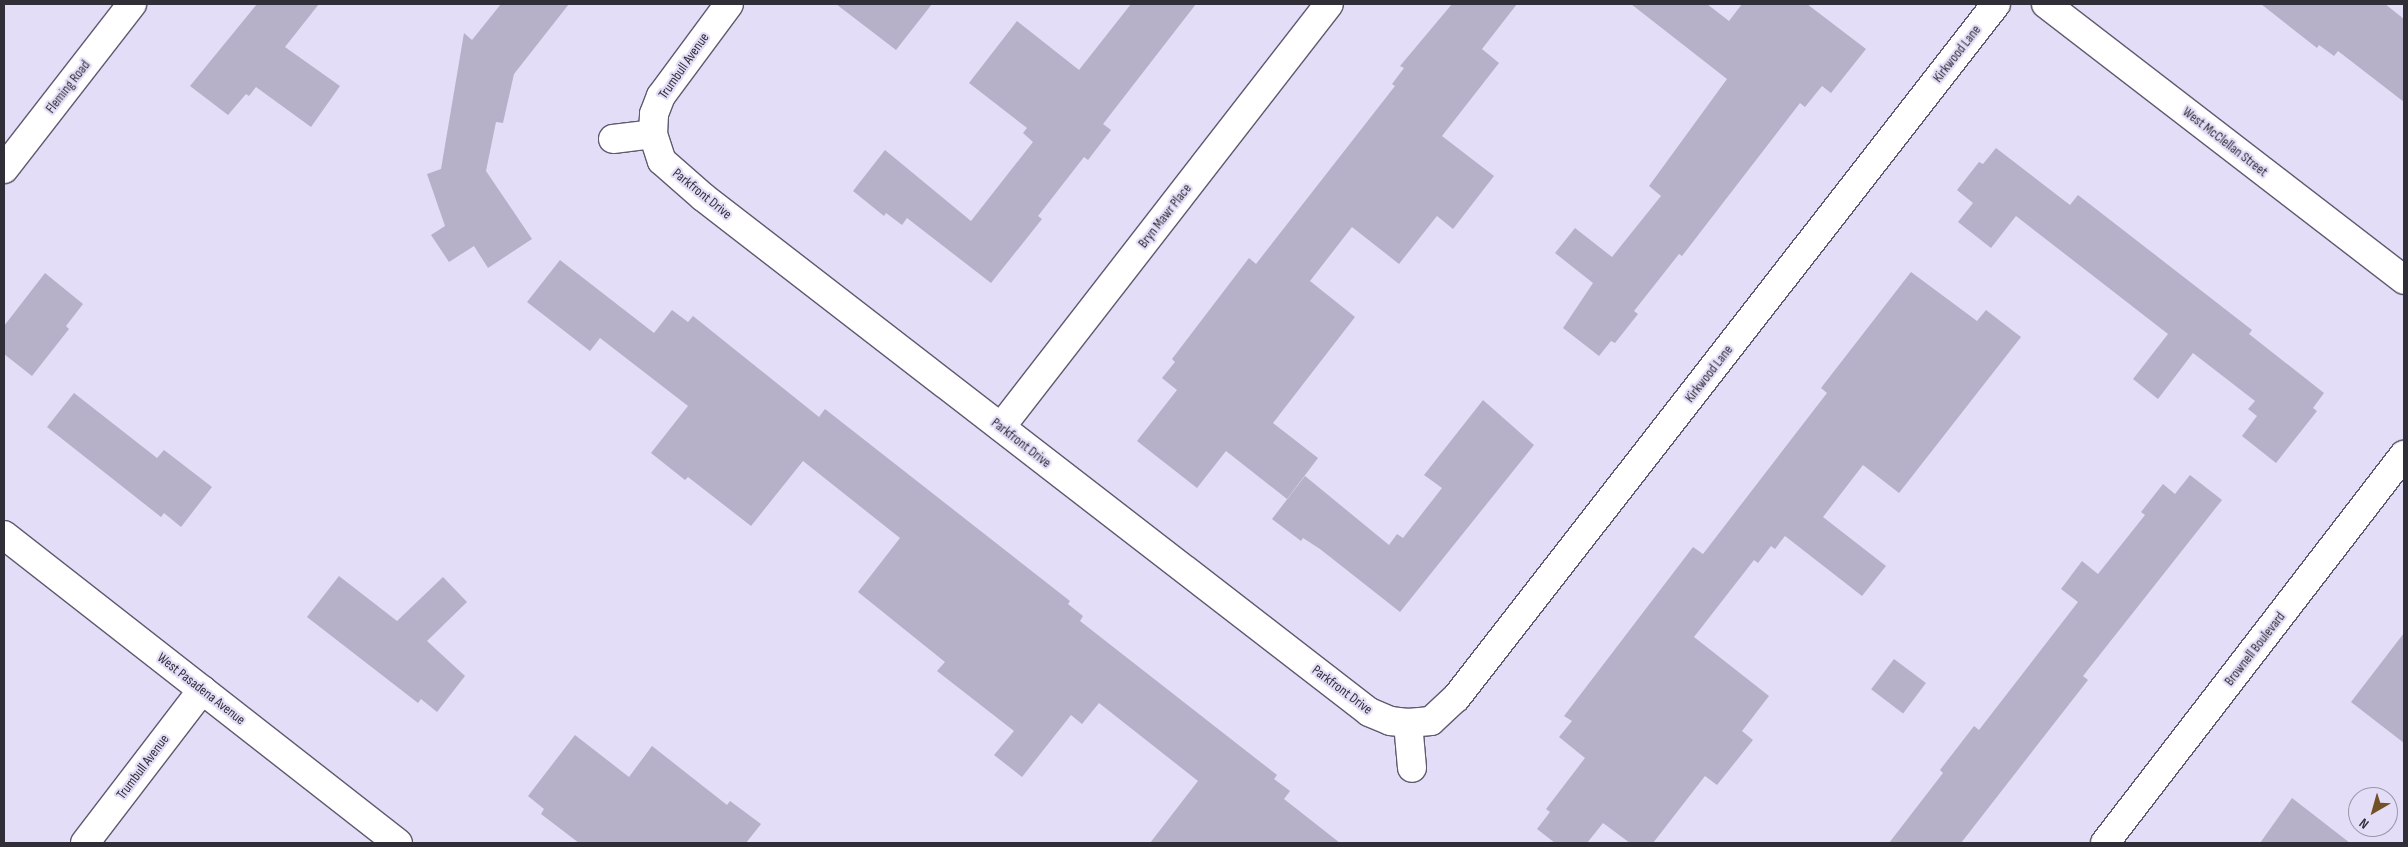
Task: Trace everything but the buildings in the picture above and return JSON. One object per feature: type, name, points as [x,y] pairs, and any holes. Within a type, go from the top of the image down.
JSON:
[{"type":"street","name":"Fleming Road","points":[[4,169],[132,4]]},
{"type":"street","name":"Trumbull Avenue","points":[[653,134],[654,114],[661,96],[730,4]]},
{"type":"street","name":"Bryn Mawr Place","points":[[1001,427],[1329,4]]},
{"type":"street","name":"Kirkwood Lane","points":[[1408,723],[1431,721],[1456,698],[1996,4]]},
{"type":"street","name":"West McClellan Street","points":[[2046,4],[2404,280]]},
{"type":"street","points":[[613,139],[653,134]]},
{"type":"street","name":"Parkfront Drive","points":[[653,134],[662,161],[680,179],[1369,712],[1390,721],[1408,723]]},
{"type":"street","name":"Brownell Boulevard","points":[[2105,843],[2404,456]]},
{"type":"street","name":"West Pasadena Avenue","points":[[4,534],[398,843]]},
{"type":"street","name":"Trumbull Avenue","points":[[85,843],[202,690]]},
{"type":"street","points":[[1408,723],[1412,768]]}]
